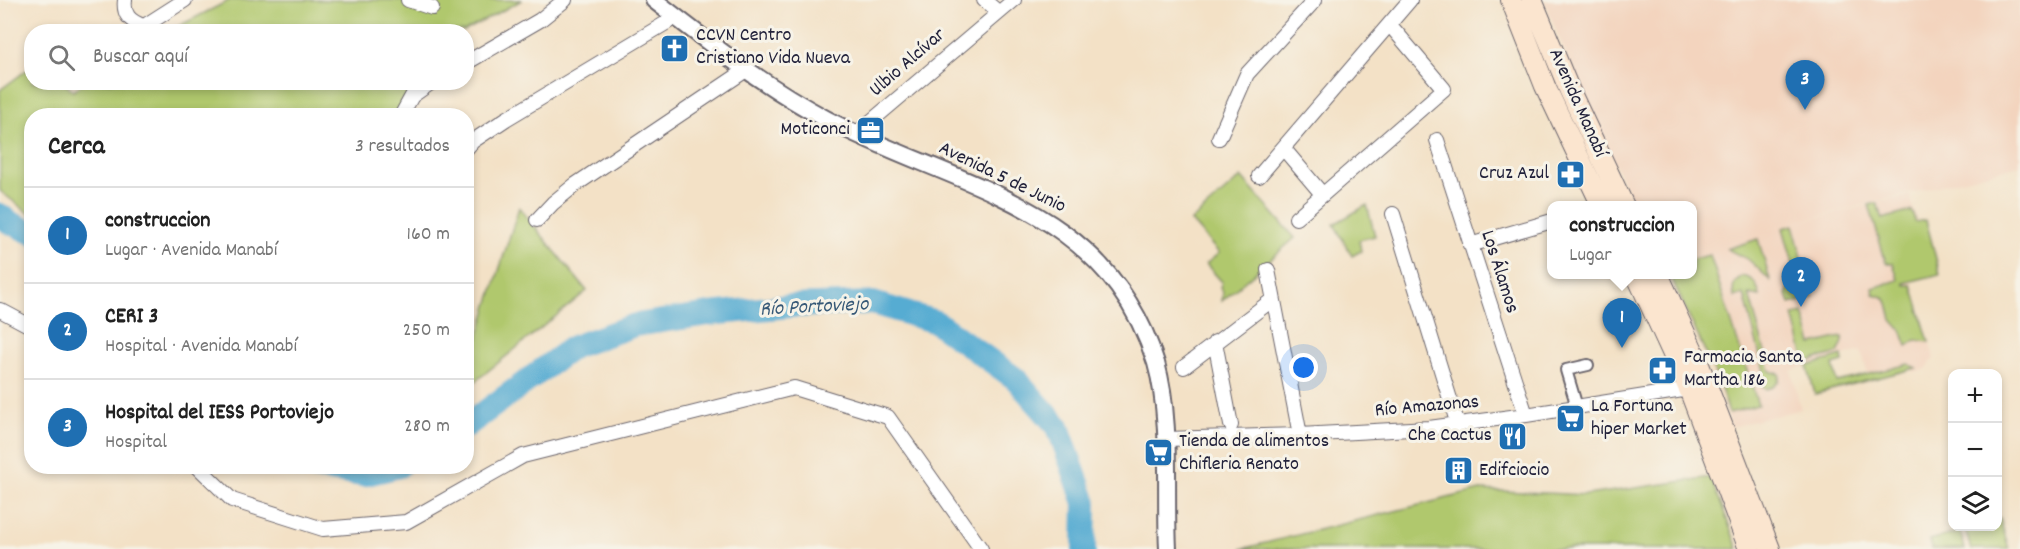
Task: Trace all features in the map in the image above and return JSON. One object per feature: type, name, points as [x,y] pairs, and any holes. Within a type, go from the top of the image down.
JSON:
[{"type":"main road","name":"Avenida Manabí","points":[[1511,0],[1545,86],[1599,201]]},
{"type":"main road","name":"Avenida Manabí","points":[[1532,0],[1569,89],[1622,201]]},
{"type":"main road","points":[[1638,279],[1689,389],[1749,549]]},
{"type":"main road","points":[[1660,279],[1722,419],[1770,549]]},
{"type":"street","points":[[125,0],[124,8],[127,16],[134,24]]},
{"type":"street","points":[[147,24],[185,0]]},
{"type":"street","points":[[408,0],[432,8]]},
{"type":"street","points":[[474,58],[540,20],[565,0]]},
{"type":"street","name":"Avenida 5 de Junio","points":[[654,0],[746,70],[788,98],[856,134],[1038,215],[1089,251],[1120,287],[1144,332],[1156,365],[1162,395],[1166,439],[1168,549]]},
{"type":"street","points":[[984,0],[999,12]]},
{"type":"street","name":"Ulbio Alcívar","points":[[856,134],[1014,0]]},
{"type":"street","points":[[1219,138],[1247,74],[1315,0]]},
{"type":"street","points":[[1259,176],[1410,0]]},
{"type":"street","points":[[474,140],[676,17]]},
{"type":"street","points":[[1296,218],[1444,90],[1390,25]]},
{"type":"street","points":[[537,220],[575,185],[746,70]]},
{"type":"street","points":[[405,108],[412,96],[421,90]]},
{"type":"street","name":"Los Álamos","points":[[1437,140],[1526,415]]},
{"type":"street","points":[[1284,149],[1322,194]]},
{"type":"street","points":[[1393,214],[1458,425]]},
{"type":"street","points":[[1470,245],[1547,221]]},
{"type":"street","points":[[1268,270],[1300,435]]},
{"type":"street","points":[[1184,366],[1272,300]]},
{"type":"street","points":[[0,309],[24,322]]},
{"type":"street","points":[[1215,342],[1231,426]]},
{"type":"street","points":[[1577,407],[1566,370],[1588,365]]},
{"type":"street","points":[[205,474],[232,500],[323,529],[406,522],[523,456],[794,387],[888,417],[981,549]]},
{"type":"street","points":[[1689,389],[1712,407],[1722,419]]},
{"type":"street","name":"Río Amazonas","points":[[1166,439],[1300,435],[1458,425],[1689,389]]},
{"type":"shaded area","points":[[1544,0],[2020,0],[2020,165],[1754,233],[1910,195],[1917,222],[1926,220],[1940,274],[1912,281],[1934,358],[1926,369],[1915,372],[1906,367],[1869,378],[1861,351],[1791,370],[1801,409],[1731,427],[1718,384],[1670,279],[1697,279],[1697,201],[1632,201],[1574,75]]},
{"type":"green space","points":[[230,0],[522,0],[474,26],[474,24],[183,24]]},
{"type":"green space","points":[[24,72],[24,90],[414,90],[403,108],[24,108],[24,210],[0,191],[0,90]]},
{"type":"green space","points":[[1241,177],[1295,238],[1222,301],[1223,292],[1220,287],[1222,282],[1206,264],[1219,253],[1191,221]]},
{"type":"green space","points":[[1877,203],[1882,219],[1912,211],[1915,222],[1926,220],[1940,274],[1904,283],[1912,285],[1929,342],[1916,340],[1907,346],[1901,330],[1892,320],[1888,303],[1883,297],[1874,294],[1873,288],[1898,280],[1893,263],[1886,263],[1869,205]]},
{"type":"green space","points":[[1367,205],[1375,236],[1359,240],[1361,251],[1352,256],[1334,224]]},
{"type":"green space","points":[[519,207],[587,291],[474,382],[474,350]]},
{"type":"green space","points":[[1793,225],[1813,297],[1790,304],[1787,294],[1794,267],[1783,228]]},
{"type":"green space","points":[[1758,239],[1770,280],[1749,260],[1727,249]]},
{"type":"green space","points":[[1710,255],[1758,405],[1729,413],[1719,382],[1672,279],[1697,279],[1697,258]]},
{"type":"green space","points":[[1743,276],[1753,281],[1758,289],[1760,296],[1749,294],[1770,371],[1780,374],[1779,381],[1773,387],[1766,389],[1757,380],[1764,371],[1744,294],[1734,297],[1734,284]]},
{"type":"green space","points":[[1803,313],[1812,344],[1842,337],[1843,342],[1838,353],[1805,362],[1793,315]]},
{"type":"green space","points":[[1842,356],[1843,362],[1833,365],[1837,382],[1909,364],[1916,368],[1815,394],[1807,366]]},
{"type":"green space","points":[[1711,477],[1738,549],[1241,549],[1480,490],[1587,495]]},
{"type":"green space","points":[[2002,526],[2009,549],[1971,549],[1966,531],[2002,531]]},
{"type":"green space","points":[[1960,532],[1965,549],[1932,549],[1930,540]]},
{"type":"waterway","name":"Río Portoviejo","points":[[0,215],[24,229]]},
{"type":"waterway","name":"Río Portoviejo","points":[[474,420],[573,347],[635,325],[709,314],[790,306],[873,303],[936,322],[1016,379],[1058,427],[1085,503],[1084,549]]},
{"type":"waterway","name":"Río Portoviejo","points":[[355,474],[366,474]]},
{"type":"place","name":"CCVN Centro Cristiano Vida Nueva","points":[[675,48]]},
{"type":"place","name":"Hospital del IESS Portoviejo","points":[[1805,110]]},
{"type":"place","name":"Moticonci","points":[[871,130]]},
{"type":"place","name":"Cruz Azul","points":[[1570,174]]},
{"type":"place","name":"CERI 3","points":[[1801,307]]},
{"type":"place","name":"construccion","points":[[1622,348]]},
{"type":"place","name":"Farmacia Santa Martha 186","points":[[1663,370]]},
{"type":"place","name":"La Fortuna hiper Market","points":[[1570,419]]},
{"type":"place","name":"Che Cactus","points":[[1513,436]]},
{"type":"place","name":"Tienda de alimentos Chifleria Renato","points":[[1158,453]]},
{"type":"place","name":"Edifciocio","points":[[1458,471]]}]
